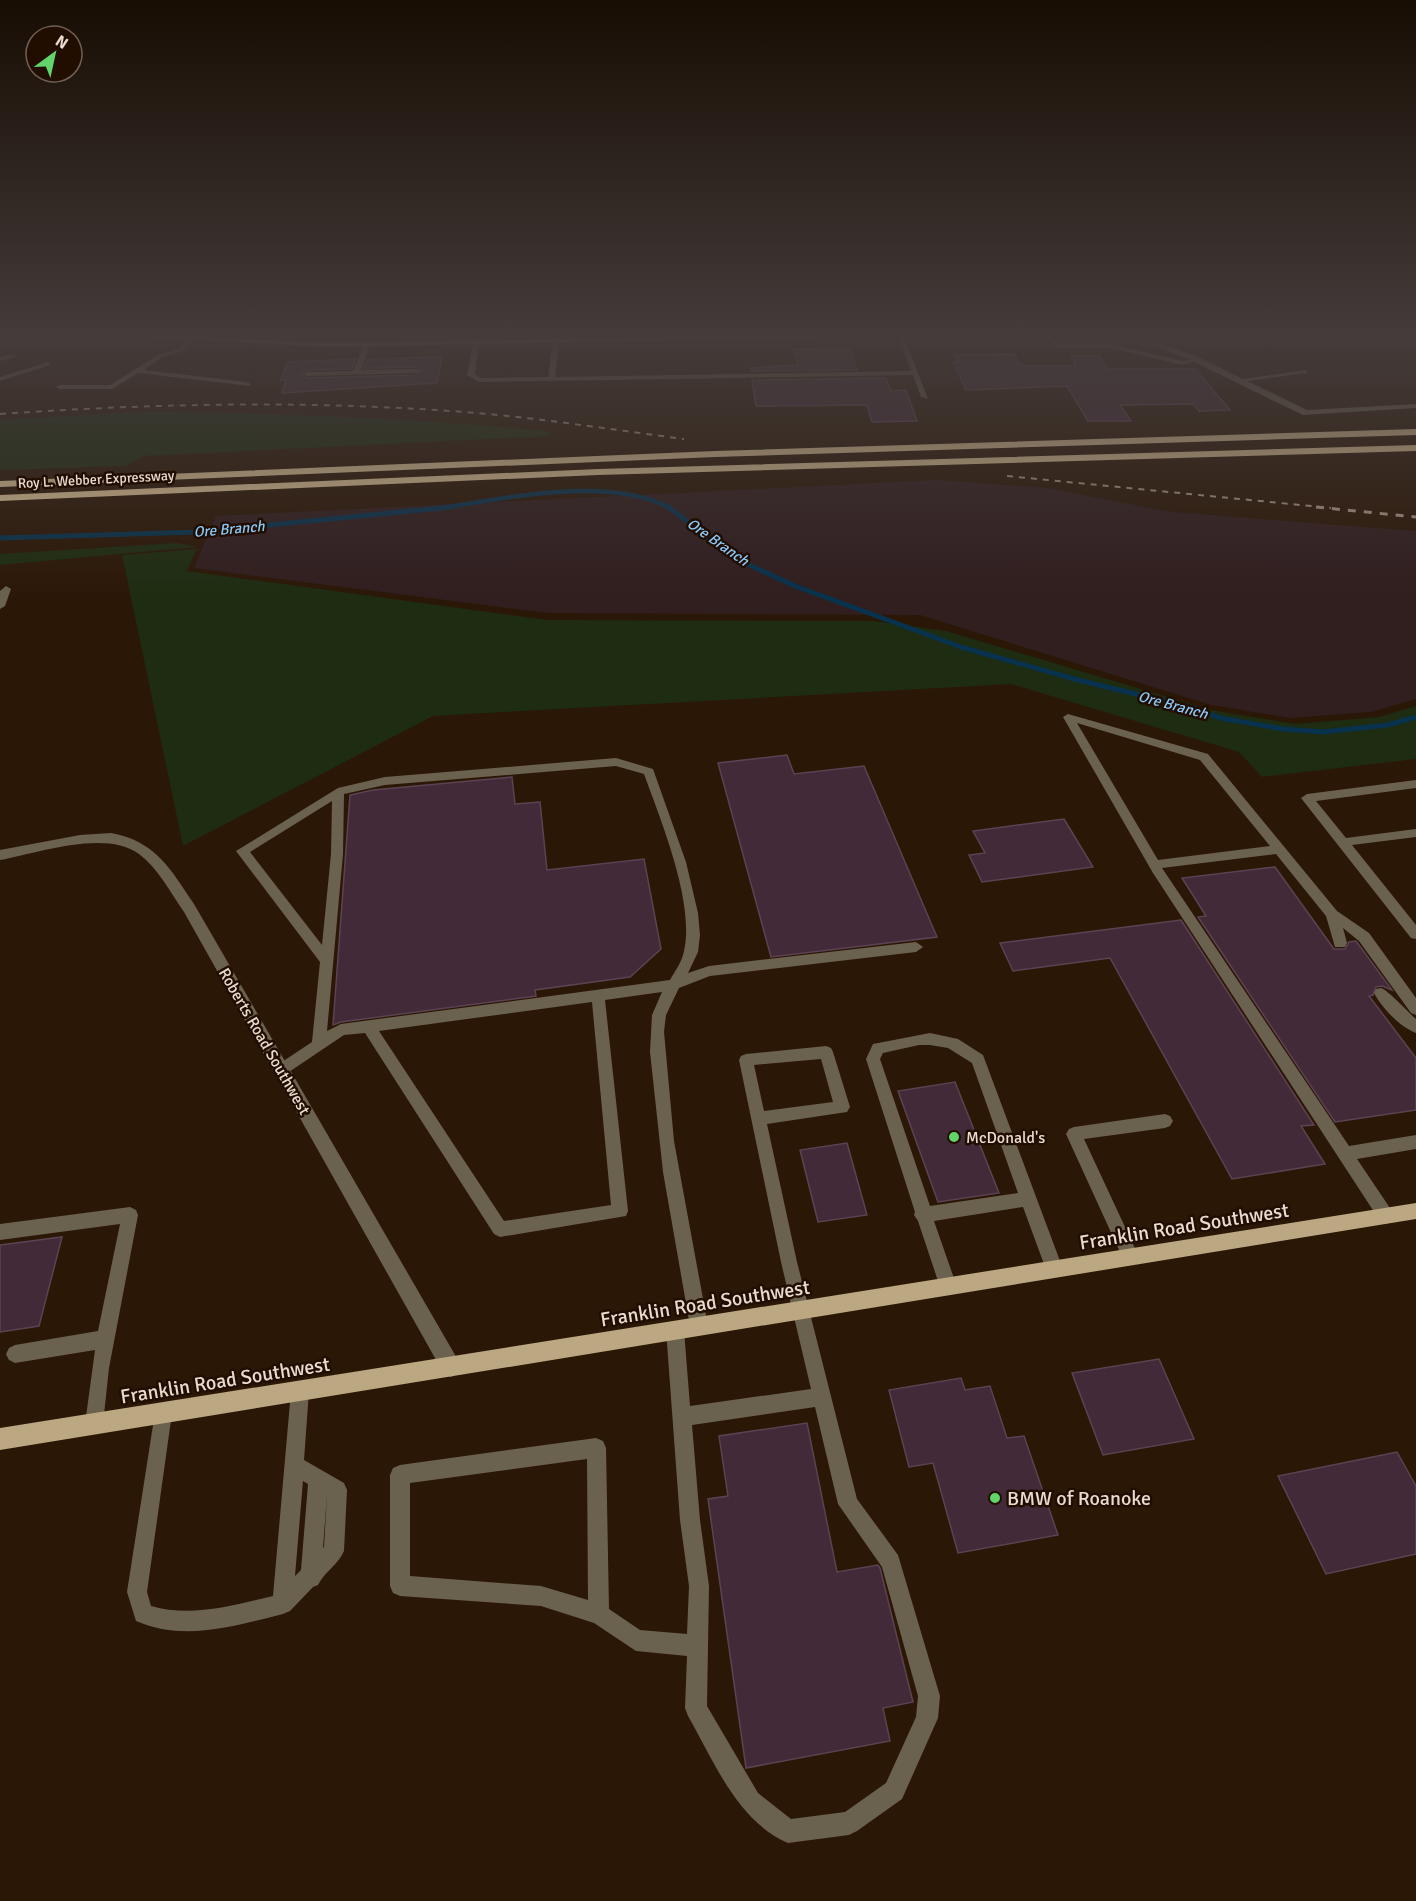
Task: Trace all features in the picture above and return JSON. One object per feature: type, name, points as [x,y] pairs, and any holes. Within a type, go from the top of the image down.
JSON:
[{"type":"highway","points":[[1211,437],[1416,424]]},
{"type":"highway","name":"Roy L. Webber Expressway","points":[[0,484],[1211,437],[1416,432]]},
{"type":"highway","name":"Roy L. Webber Expressway","points":[[0,498],[610,471],[1416,448]]},
{"type":"main road","name":"Franklin Road Southwest","points":[[0,1439],[1416,1211]]},
{"type":"street","points":[[0,606],[6,589]]},
{"type":"street","name":"Roberts Road Southwest","points":[[0,855],[104,838],[123,840],[134,845],[164,872],[189,908],[451,1366]]},
{"type":"lane","points":[[1386,1216],[1155,865],[1068,717],[1204,757],[1332,914],[1364,937],[1416,1009]]},
{"type":"lane","points":[[327,960],[242,851],[338,792],[385,780],[616,762],[649,772],[675,844],[694,930],[692,951],[683,971],[662,1004],[657,1025],[663,1121],[699,1326]]},
{"type":"lane","points":[[1416,784],[1307,798],[1346,842],[1416,934]]},
{"type":"lane","points":[[319,1045],[337,854],[338,792]]},
{"type":"lane","points":[[1346,842],[1416,833]]},
{"type":"lane","points":[[1155,865],[1278,849]]},
{"type":"lane","points":[[1332,914],[1340,944]]},
{"type":"lane","points":[[281,1070],[341,1030],[673,985],[709,971],[916,947]]},
{"type":"lane","points":[[1381,993],[1395,1010],[1416,1027]]},
{"type":"lane","points":[[369,1027],[500,1229],[620,1211],[598,995]]},
{"type":"lane","points":[[948,1287],[922,1215],[873,1059],[878,1048],[933,1037],[962,1047],[978,1059],[1054,1269]]},
{"type":"lane","points":[[675,1330],[690,1520],[699,1586],[696,1708],[750,1801],[788,1832],[849,1823],[894,1791],[927,1719],[929,1696],[891,1562],[848,1504],[789,1262],[746,1060],[826,1052],[842,1107],[760,1118]]},
{"type":"lane","points":[[1131,1257],[1074,1134],[1165,1121]]},
{"type":"lane","points":[[1345,1154],[1416,1142]]},
{"type":"lane","points":[[922,1215],[1027,1199]]},
{"type":"lane","points":[[0,1232],[130,1215],[106,1339],[94,1424]]},
{"type":"lane","points":[[15,1354],[106,1339]]},
{"type":"lane","points":[[283,1604],[296,1466],[300,1391]]},
{"type":"lane","points":[[682,1417],[823,1397]]},
{"type":"lane","points":[[164,1413],[137,1592],[143,1614],[163,1622],[196,1622],[283,1604],[311,1578],[334,1551],[337,1490],[296,1466]]},
{"type":"lane","points":[[599,1614],[596,1448],[400,1475],[400,1586],[541,1596],[599,1614],[636,1640],[697,1646]]},
{"type":"shaded area","points":[[937,480],[1046,488],[1172,512],[1416,531],[1416,699],[1371,712],[1290,718],[1211,705],[920,615],[548,613],[194,568],[216,516]]},
{"type":"green space","points":[[0,422],[426,422],[550,431],[551,436],[143,456],[126,466],[0,470]]},
{"type":"green space","points":[[177,543],[197,547],[0,565],[0,554]]},
{"type":"green space","points":[[197,549],[187,571],[547,620],[873,621],[946,631],[1211,710],[1295,724],[1379,717],[1416,706],[1416,759],[1262,777],[1239,752],[1011,684],[433,716],[183,846],[122,555]]},
{"type":"building","points":[[787,755],[794,774],[864,766],[937,937],[771,957],[718,763]]},
{"type":"building","points":[[512,777],[515,804],[540,802],[547,870],[644,859],[661,949],[630,977],[535,990],[536,996],[341,1022],[333,1025],[350,795],[373,790]]},
{"type":"building","points":[[1064,819],[1093,867],[982,882],[969,855],[985,853],[973,831]]},
{"type":"building","points":[[1275,867],[1334,949],[1345,949],[1349,942],[1356,941],[1392,990],[1382,986],[1376,987],[1373,995],[1369,996],[1416,1058],[1416,1110],[1335,1122],[1198,917],[1206,916],[1182,878]]},
{"type":"building","points":[[1181,920],[1314,1125],[1301,1126],[1325,1164],[1232,1179],[1110,958],[1013,971],[1000,943]]},
{"type":"building","points":[[955,1082],[999,1193],[938,1202],[898,1091]]},
{"type":"building","points":[[847,1143],[867,1215],[818,1222],[800,1150]]},
{"type":"building","points":[[62,1237],[39,1326],[0,1332],[0,1245]]},
{"type":"building","points":[[1159,1359],[1194,1439],[1103,1455],[1072,1373]]},
{"type":"building","points":[[961,1378],[965,1390],[990,1386],[1007,1438],[1024,1436],[1058,1535],[958,1553],[933,1463],[909,1467],[889,1390]]},
{"type":"building","points":[[807,1423],[837,1572],[878,1565],[880,1568],[913,1702],[883,1708],[890,1741],[746,1768],[708,1499],[728,1496],[719,1436]]},
{"type":"building","points":[[1397,1452],[1416,1486],[1416,1554],[1326,1574],[1278,1476]]},
{"type":"waterway","name":"Ore Branch","points":[[446,507],[527,495],[589,491],[646,498],[669,507]]},
{"type":"waterway","name":"Ore Branch","points":[[0,538],[197,532],[446,507]]},
{"type":"waterway","name":"Ore Branch","points":[[446,507],[451,507]]},
{"type":"waterway","name":"Ore Branch","points":[[669,507],[743,562],[795,586],[961,647],[1078,680],[1197,709],[1220,718],[1283,729],[1323,732],[1388,725],[1416,717]]},
{"type":"railway","points":[[560,422],[684,439]]},
{"type":"railway","points":[[1007,476],[1331,508]]},
{"type":"railway","points":[[1316,507],[1416,517]]},
{"type":"place","name":"McDonald's","points":[[954,1137]]},
{"type":"place","name":"BMW of Roanoke","points":[[995,1498]]}]
